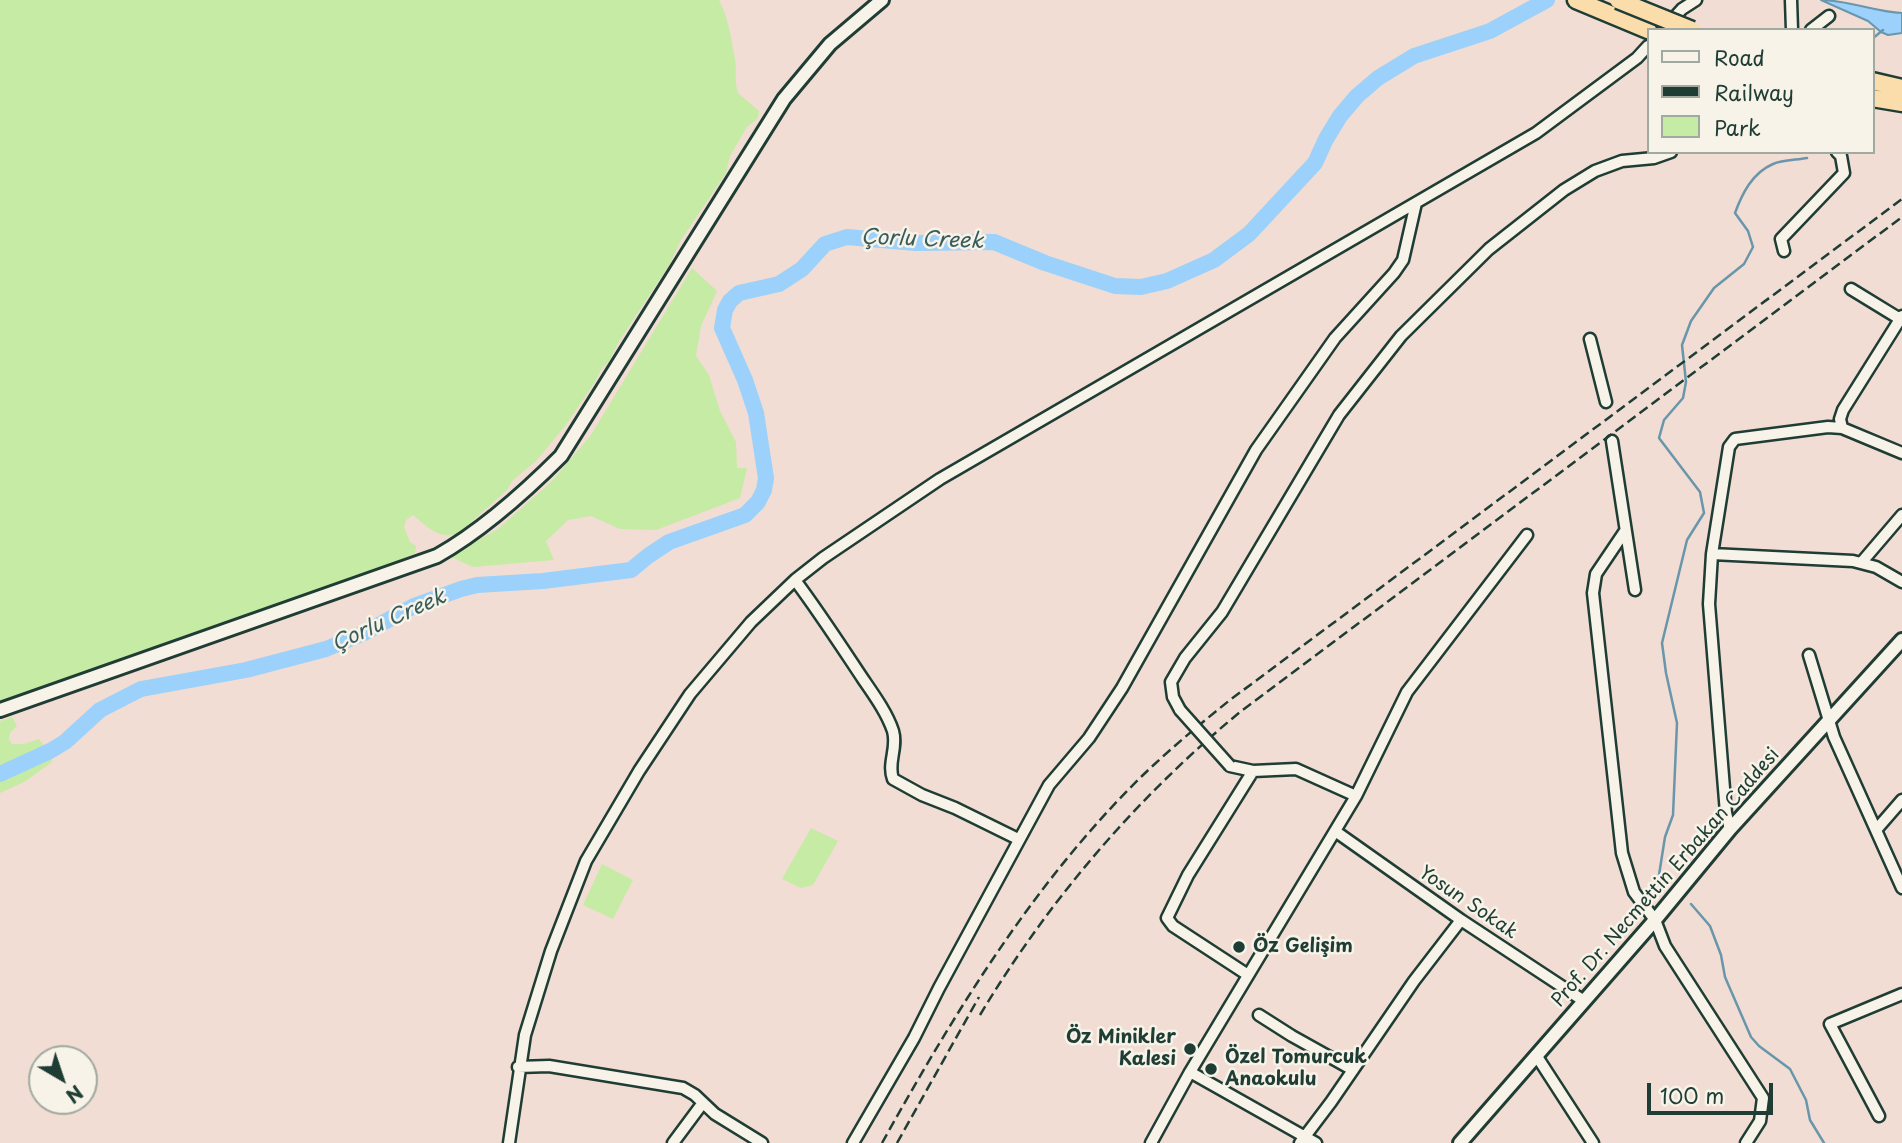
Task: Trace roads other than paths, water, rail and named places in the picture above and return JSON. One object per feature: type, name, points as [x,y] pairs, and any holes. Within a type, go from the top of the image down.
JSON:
[{"type":"highway","points":[[1576,0],[1646,29]]},
{"type":"highway","points":[[1618,0],[1687,28]]},
{"type":"highway","points":[[1874,81],[1902,88]]},
{"type":"highway","points":[[1874,98],[1902,103]]},
{"type":"street","points":[[0,710],[141,658],[437,556],[476,530],[524,492],[561,456],[784,99],[830,44],[882,0]]},
{"type":"street","points":[[1665,28],[1682,9],[1696,0]]},
{"type":"street","points":[[1791,0],[1793,28]]},
{"type":"street","points":[[1814,28],[1829,16]]},
{"type":"street","points":[[509,1143],[524,1035],[551,951],[586,861],[639,771],[690,694],[751,622],[822,558],[940,479],[1536,133],[1627,66],[1646,48]]},
{"type":"street","points":[[1356,796],[1296,769],[1253,771],[1230,766],[1180,710],[1173,697],[1171,682],[1185,658],[1222,612],[1339,415],[1401,336],[1489,249],[1564,190],[1595,170],[1622,161],[1654,158],[1665,154]]},
{"type":"street","points":[[1784,251],[1781,239],[1844,173],[1840,154]]},
{"type":"street","points":[[853,1143],[914,1038],[1049,785],[1089,738],[1122,688],[1256,450],[1335,338],[1403,260],[1416,204]]},
{"type":"street","points":[[1842,428],[1840,419],[1843,410],[1901,318],[1851,289]]},
{"type":"street","points":[[1590,339],[1606,402]]},
{"type":"street","points":[[1730,829],[1726,813],[1709,604],[1712,554],[1729,447],[1735,439],[1828,427],[1842,428],[1902,453]]},
{"type":"street","points":[[1612,441],[1635,590]]},
{"type":"street","points":[[1860,563],[1902,515]]},
{"type":"street","points":[[1625,531],[1595,574],[1593,593],[1622,853],[1634,892],[1655,920],[1665,946],[1763,1098],[1760,1121],[1746,1143]]},
{"type":"street","points":[[1151,1143],[1190,1072],[1356,796],[1407,692],[1527,536]]},
{"type":"street","points":[[1712,554],[1860,563],[1876,567],[1902,582]]},
{"type":"street","points":[[795,580],[833,632],[892,729],[895,743],[890,766],[893,779],[910,790],[1018,839]]},
{"type":"street","name":"Prof. Dr. Necmettin Erbakan Caddesi","points":[[1460,1143],[1655,920],[1730,829],[1902,639]]},
{"type":"street","points":[[1809,655],[1834,737],[1902,888]]},
{"type":"street","points":[[1248,975],[1173,926],[1167,918],[1188,875],[1253,771]]},
{"type":"street","points":[[1876,830],[1902,800]]},
{"type":"street","name":"Yosun Sokak","points":[[1335,831],[1461,920],[1584,1001]]},
{"type":"street","points":[[1302,1140],[1414,981],[1461,920]]},
{"type":"street","points":[[1879,1116],[1830,1024],[1902,994]]},
{"type":"street","points":[[1259,1014],[1353,1070]]},
{"type":"street","points":[[1536,1055],[1593,1143]]},
{"type":"street","points":[[518,1067],[549,1066],[684,1088],[702,1104],[762,1143]]},
{"type":"street","points":[[1190,1072],[1302,1140],[1316,1143]]},
{"type":"street","points":[[673,1143],[702,1104]]},
{"type":"water","points":[[1821,0],[1902,13],[1902,33],[1888,35],[1868,21]]},
{"type":"waterway","name":"Çorlu Creek","points":[[0,774],[65,742],[100,710],[141,689],[246,670],[326,649],[364,633],[414,606],[477,585],[543,581],[631,570],[669,542],[745,515],[758,502],[766,478],[756,413],[722,328],[725,310],[739,293],[779,284],[802,269],[825,244],[847,237],[916,243],[994,242],[1045,263],[1115,286],[1141,287],[1167,281],[1214,260],[1249,234],[1315,163],[1340,116],[1357,96],[1378,78],[1414,56],[1490,31],[1547,0]]},
{"type":"waterway","points":[[1874,37],[1883,30]]},
{"type":"waterway","points":[[1664,880],[1659,875],[1665,837],[1673,815],[1677,723],[1662,643],[1687,540],[1704,513],[1700,492],[1659,438],[1664,420],[1683,398],[1686,382],[1682,345],[1691,321],[1714,288],[1744,264],[1753,247],[1748,231],[1735,213],[1745,192],[1754,178],[1773,164],[1807,158]]},
{"type":"waterway","points":[[1691,904],[1710,926],[1721,955],[1725,977],[1751,1037],[1790,1069],[1806,1100],[1810,1120],[1824,1143]]},
{"type":"railway","points":[[882,1143],[938,1045],[999,950],[1066,860],[1142,776],[1230,700],[1902,199]]},
{"type":"railway","points":[[980,1015],[1035,931],[1097,853],[1165,779],[1240,712],[1902,217]]},
{"type":"railway","points":[[897,1143],[979,997]]},
{"type":"place","name":"Öz Gelişim","points":[[1239,947]]},
{"type":"place","name":"Öz Minikler Kalesi","points":[[1190,1049]]},
{"type":"place","name":"Özel Tomurcuk Anaokulu","points":[[1211,1069]]}]
